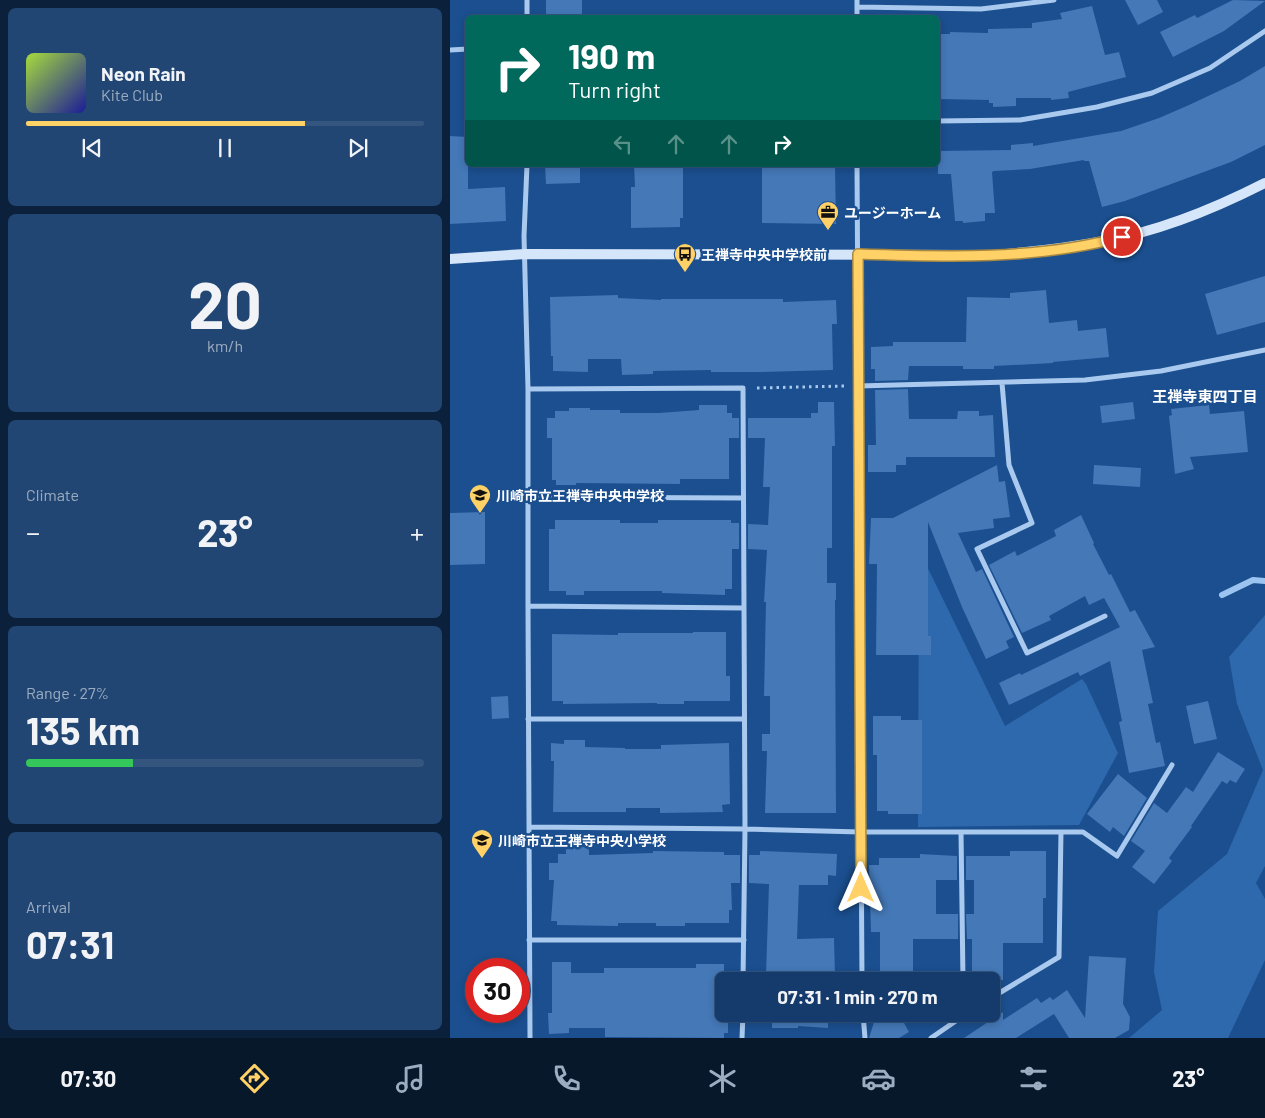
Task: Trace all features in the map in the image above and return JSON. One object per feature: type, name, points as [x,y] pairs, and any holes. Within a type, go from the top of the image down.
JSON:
[{"type":"street","points":[[527,0],[528,15]]},
{"type":"street","points":[[857,0],[857,15]]},
{"type":"street","points":[[857,8],[981,8],[1054,0]]},
{"type":"street","points":[[940,121],[1020,120],[1097,107],[1152,93],[1210,68],[1265,31]]},
{"type":"street","points":[[450,50],[465,49]]},
{"type":"street","points":[[527,167],[525,254],[528,390],[530,1038]]},
{"type":"street","points":[[858,167],[862,972]]},
{"type":"street","points":[[450,259],[525,254],[995,255],[1055,249],[1106,241],[1169,225],[1226,203],[1265,183]]},
{"type":"street","points":[[858,386],[1085,380],[1161,371],[1265,350]]},
{"type":"street","points":[[1002,383],[1009,465],[1032,523],[977,549],[1027,653],[1105,616]]},
{"type":"street","points":[[528,390],[743,388],[745,829],[743,972]]},
{"type":"street","points":[[528,497],[743,498]]},
{"type":"street","points":[[528,606],[744,608]]},
{"type":"street","points":[[528,719],[744,719]]},
{"type":"street","points":[[530,827],[861,832],[1083,832],[1117,856],[1172,765]]},
{"type":"street","points":[[961,832],[963,972]]},
{"type":"street","points":[[1000,992],[1058,956],[1061,832]]},
{"type":"street","points":[[529,940],[744,940]]},
{"type":"street","points":[[742,1038],[743,1022]]},
{"type":"street","points":[[864,1022],[865,1038]]},
{"type":"street","points":[[931,1038],[954,1022]]},
{"type":"path","points":[[743,388],[858,386]]},
{"type":"shaded area","points":[[919,550],[1005,726],[1082,679],[1086,684],[1118,753],[1079,825],[918,827]]},
{"type":"shaded area","points":[[1265,615],[1265,866],[1256,883],[1265,899],[1265,960],[1228,1038],[1129,1038],[1162,1010],[1154,972],[1158,911],[1227,854],[1263,770],[1237,704],[1229,657]]},
{"type":"building","points":[[546,0],[582,0],[582,15],[546,15]]},
{"type":"building","points":[[1125,0],[1157,0],[1163,12],[1138,25]]},
{"type":"building","points":[[1233,0],[1265,1],[1224,31],[1173,57],[1160,32],[1195,15],[1197,18]]},
{"type":"building","points":[[1092,6],[1105,55],[1119,52],[1126,77],[1068,92],[1069,98],[1051,100],[1051,98],[1016,98],[1016,106],[993,107],[993,103],[989,103],[989,100],[940,99],[940,34],[950,34],[950,32],[988,33],[988,29],[1032,28],[1032,23],[1062,19],[1060,13]]},
{"type":"building","points":[[1265,66],[1265,145],[1231,162],[1125,201],[1102,207],[1089,161],[1084,160],[1030,169],[994,171],[992,172],[995,213],[985,213],[985,221],[963,223],[963,221],[955,221],[951,174],[938,174],[940,151],[1011,150],[1011,145],[1033,143],[1033,146],[1121,131],[1159,118],[1240,81]]},
{"type":"building","points":[[450,136],[465,137],[465,167],[468,167],[468,189],[505,187],[506,221],[450,224]]},
{"type":"building","points":[[545,167],[580,167],[580,183],[546,184]]},
{"type":"building","points":[[634,167],[683,167],[683,218],[680,218],[680,227],[631,228],[631,187],[635,187]]},
{"type":"building","points":[[762,167],[835,167],[836,224],[762,223]]},
{"type":"building","points":[[1265,276],[1265,322],[1217,335],[1205,294]]},
{"type":"building","points":[[1046,290],[1049,323],[1077,320],[1078,331],[1106,328],[1109,357],[1053,363],[994,366],[994,369],[963,369],[963,366],[909,366],[908,380],[875,381],[875,369],[871,369],[871,347],[893,346],[893,342],[966,342],[967,297],[1010,298],[1010,293]]},
{"type":"building","points":[[618,295],[618,298],[661,300],[783,299],[783,302],[836,300],[837,324],[832,324],[833,370],[762,372],[711,372],[711,370],[653,371],[653,374],[622,375],[621,359],[588,359],[588,372],[553,371],[550,297]]},
{"type":"building","points":[[908,389],[909,419],[957,419],[958,411],[979,411],[979,416],[993,415],[995,457],[906,457],[906,465],[896,465],[896,472],[868,472],[868,445],[876,445],[875,390]]},
{"type":"building","points":[[818,402],[834,402],[835,446],[832,446],[832,548],[827,548],[827,583],[836,583],[836,813],[765,813],[767,751],[762,751],[762,734],[770,734],[770,696],[764,696],[766,602],[764,602],[767,550],[748,549],[748,524],[768,525],[770,487],[763,487],[765,438],[748,438],[748,418],[811,418],[811,413],[818,413]]},
{"type":"building","points":[[1133,402],[1135,419],[1102,423],[1100,406]]},
{"type":"building","points":[[699,405],[727,405],[727,413],[732,413],[732,418],[739,418],[739,438],[729,438],[729,479],[680,479],[680,484],[576,483],[576,485],[556,485],[556,480],[552,480],[552,438],[547,438],[547,418],[555,418],[555,411],[569,411],[569,408],[590,408],[590,410],[620,410],[620,413],[659,413],[699,410]]},
{"type":"building","points":[[1209,405],[1210,414],[1244,411],[1248,452],[1190,457],[1194,469],[1175,474],[1169,416],[1172,415],[1171,409]]},
{"type":"building","points":[[997,465],[999,482],[1005,481],[1010,517],[993,519],[994,528],[958,533],[976,572],[982,569],[1014,637],[1006,641],[1009,648],[986,659],[962,607],[928,522],[928,636],[931,636],[931,655],[876,655],[877,564],[869,564],[871,518],[893,518]]},
{"type":"building","points":[[1094,465],[1141,468],[1140,487],[1093,484]]},
{"type":"building","points":[[485,512],[485,564],[450,565],[450,513]]},
{"type":"building","points":[[1081,515],[1109,575],[1111,574],[1130,612],[1135,610],[1155,647],[1142,650],[1153,703],[1148,704],[1156,743],[1160,742],[1165,766],[1129,773],[1119,722],[1122,721],[1110,661],[1080,676],[1078,672],[1009,705],[999,683],[1020,673],[1021,675],[1120,627],[1104,598],[1089,605],[1085,596],[1049,616],[1051,620],[1022,633],[989,565],[1015,551],[1017,556],[1056,536],[1054,530]]},
{"type":"building","points":[[555,520],[620,520],[620,523],[658,523],[658,520],[731,520],[731,523],[739,523],[739,549],[732,549],[732,589],[725,589],[725,595],[662,593],[662,591],[584,591],[584,595],[566,595],[566,591],[549,591],[549,529],[555,529]]},
{"type":"building","points":[[726,632],[726,676],[730,676],[730,701],[684,701],[684,704],[563,704],[563,701],[552,701],[552,634],[618,635],[618,633]]},
{"type":"building","points":[[508,696],[509,718],[492,719],[491,697]]},
{"type":"building","points":[[1208,701],[1217,739],[1194,744],[1186,706]]},
{"type":"building","points":[[873,716],[901,716],[901,720],[922,720],[922,814],[888,814],[888,811],[877,811],[877,755],[873,755]]},
{"type":"building","points":[[564,740],[585,740],[585,747],[625,749],[661,749],[661,745],[729,743],[730,804],[722,805],[723,812],[660,813],[660,808],[626,808],[626,812],[553,812],[554,761],[551,761],[551,743],[564,744]]},
{"type":"building","points":[[1218,752],[1245,769],[1236,783],[1230,780],[1227,784],[1222,781],[1169,858],[1172,861],[1154,884],[1132,867],[1145,851],[1131,841],[1154,803],[1167,813],[1186,787],[1193,792]]},
{"type":"building","points":[[1118,774],[1147,798],[1124,836],[1113,827],[1110,832],[1087,814]]},
{"type":"building","points":[[566,845],[589,845],[589,855],[653,853],[653,851],[724,852],[724,855],[740,855],[740,883],[731,883],[732,910],[729,910],[729,923],[685,923],[685,926],[656,926],[656,923],[618,923],[618,926],[557,925],[557,921],[551,921],[554,880],[549,880],[549,863],[558,863],[558,854],[566,854]]},
{"type":"building","points":[[760,851],[837,854],[836,876],[828,875],[828,885],[799,885],[797,939],[834,938],[835,972],[766,972],[769,884],[749,883],[749,855],[760,855]]},
{"type":"building","points":[[1010,851],[1046,851],[1046,898],[1043,898],[1043,943],[1003,943],[1003,980],[1000,980],[1000,972],[972,972],[972,939],[967,939],[966,914],[974,914],[974,880],[966,880],[966,856],[1010,856]]},
{"type":"building","points":[[920,854],[957,856],[957,880],[936,880],[936,914],[958,914],[958,939],[913,939],[913,972],[880,972],[880,932],[871,932],[869,865],[879,865],[879,858],[920,858]]},
{"type":"building","points":[[1089,956],[1126,958],[1123,1004],[1130,1017],[1129,1030],[1115,1038],[1069,1038],[1054,1014],[1016,1038],[964,1038],[988,1022],[1000,1022],[1000,1014],[1003,1012],[1003,1020],[1037,998],[1041,1003],[1050,997],[1053,1000],[1067,990],[1085,1018]]},
{"type":"building","points":[[552,962],[571,962],[571,973],[604,973],[604,968],[696,968],[696,964],[724,964],[724,972],[715,972],[715,1022],[728,1022],[728,1033],[724,1033],[724,1038],[605,1037],[605,1028],[569,1028],[569,1033],[549,1034],[548,1013],[552,1013]]},
{"type":"building","points":[[772,1022],[828,1022],[828,1028],[798,1026],[798,1028],[772,1028]]},
{"type":"building","points":[[874,1022],[905,1022],[904,1023],[909,1032],[899,1038],[869,1038]]},
{"type":"waterway","points":[[1222,595],[1253,580],[1265,581]]},
{"type":"place","name":"ユージーホーム","points":[[828,231]]},
{"type":"place","name":"王禅寺中央中学校前","points":[[685,273]]},
{"type":"place","name":"川崎市立王禅寺中央中学校","points":[[480,514]]},
{"type":"place","name":"川崎市立王禅寺中央小学校","points":[[482,859]]},
{"type":"district","name":"王禅寺東四丁目","points":[[1205,396]]},
{"type":"route","points":[[861,888],[858,254],[995,255],[1055,249],[1122,237]]}]
